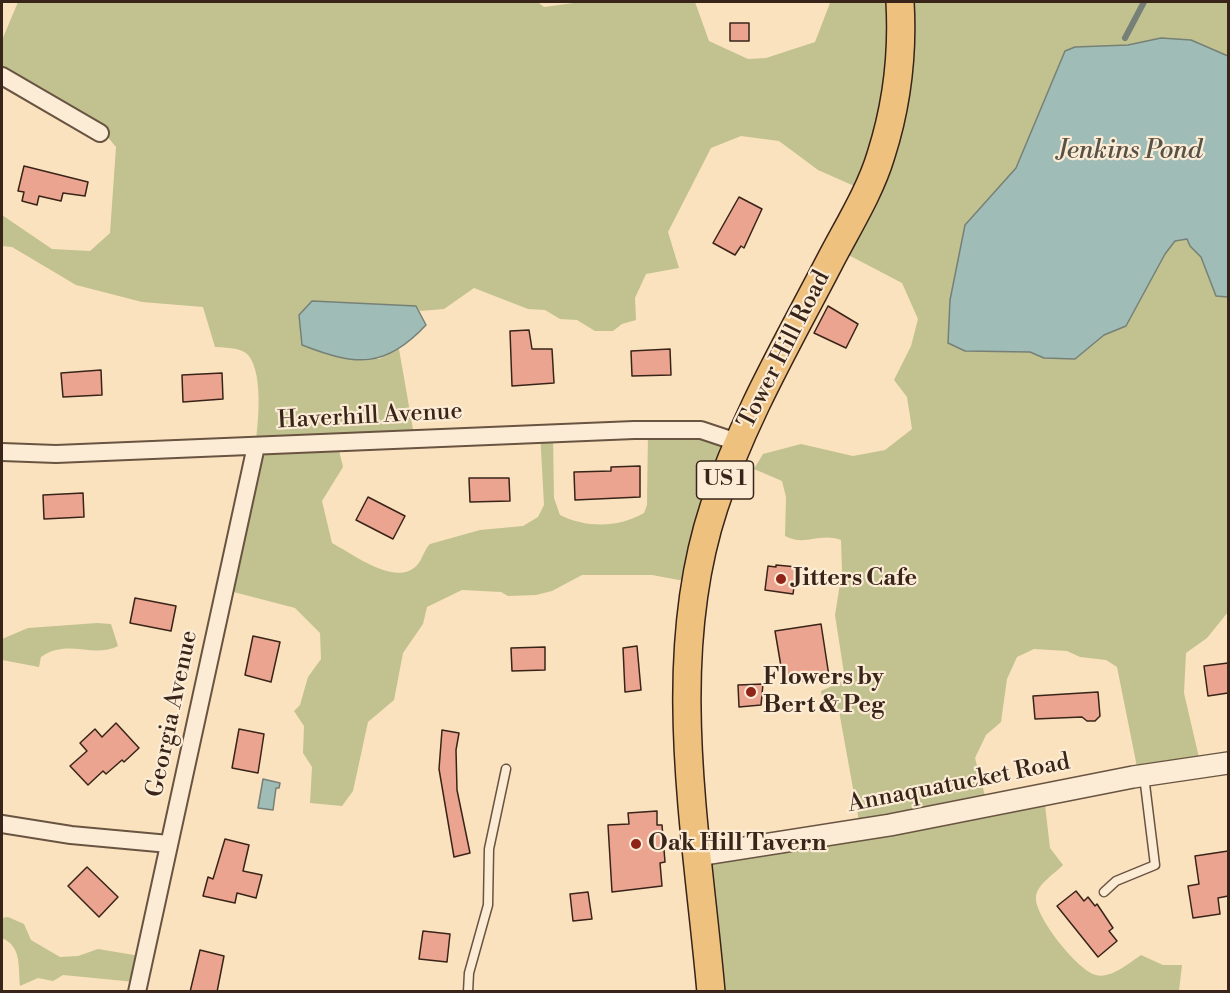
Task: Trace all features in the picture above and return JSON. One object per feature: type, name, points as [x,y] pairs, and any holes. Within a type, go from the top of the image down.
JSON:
[{"type":"main road","name":"Tower Hill Road","points":[[711,992],[699,855],[686,746],[688,641],[699,572],[714,508],[753,409],[880,158],[895,101],[902,41],[900,2]]},
{"type":"street","points":[[2,76],[100,133]]},
{"type":"street","name":"Haverhill Avenue","points":[[2,452],[56,454],[634,430],[701,430],[740,443]]},
{"type":"street","name":"Georgia Avenue","points":[[136,992],[256,446]]},
{"type":"street","name":"Annaquatucket Road","points":[[699,855],[890,825],[1144,775],[1228,763]]},
{"type":"street","points":[[2,824],[70,835],[169,844]]},
{"type":"lane","points":[[468,992],[469,973],[488,905],[489,849],[506,769]]},
{"type":"lane","points":[[1104,892],[1116,881],[1155,865],[1144,775]]},
{"type":"green space","points":[[18,2],[538,2],[544,7],[581,2],[695,2],[709,41],[748,59],[766,58],[815,42],[830,3],[1228,2],[1228,56],[1191,40],[1161,38],[1128,45],[1075,47],[1065,51],[1016,168],[965,225],[964,351],[1030,352],[1044,358],[1075,359],[1104,335],[1126,326],[1165,254],[1175,241],[1188,239],[1190,246],[1201,257],[1216,296],[1228,297],[1228,612],[1207,638],[1186,653],[1184,693],[1200,762],[1138,772],[1117,667],[1106,660],[1080,657],[1067,651],[1034,649],[1017,657],[1007,679],[1001,722],[986,735],[975,758],[985,796],[1044,796],[1050,848],[1063,865],[1040,887],[1036,896],[1037,905],[1049,928],[1068,953],[1088,971],[1102,976],[1120,970],[1141,955],[1163,965],[1182,965],[1179,991],[710,991],[698,856],[860,827],[839,711],[835,701],[822,697],[821,691],[845,680],[835,615],[842,571],[841,540],[826,538],[799,540],[785,536],[786,497],[782,481],[754,469],[763,454],[801,444],[853,456],[885,450],[912,429],[907,397],[894,380],[911,346],[918,319],[902,283],[835,248],[861,189],[818,170],[779,141],[741,136],[711,148],[668,232],[679,268],[646,274],[635,298],[636,320],[622,324],[613,331],[595,331],[577,320],[560,319],[545,310],[528,309],[474,288],[444,309],[420,311],[416,306],[312,301],[299,315],[302,345],[379,359],[399,349],[414,435],[337,442],[343,467],[322,501],[332,543],[375,567],[388,571],[399,573],[409,571],[418,564],[430,544],[480,530],[523,526],[538,517],[544,505],[540,432],[553,434],[554,498],[560,515],[591,524],[613,524],[644,513],[647,505],[648,430],[737,439],[695,583],[652,575],[582,575],[552,591],[536,595],[508,596],[501,592],[462,590],[427,607],[423,624],[403,653],[394,700],[368,722],[353,791],[342,806],[310,803],[312,767],[303,753],[304,726],[294,711],[300,705],[308,677],[321,659],[320,633],[295,608],[226,590],[252,470],[257,435],[259,402],[256,375],[249,356],[238,349],[215,347],[203,307],[142,302],[76,285],[12,247],[2,246],[2,215],[52,249],[90,251],[110,233],[116,147],[106,135],[2,73],[2,40]]},
{"type":"green space","points":[[111,624],[118,646],[99,651],[61,649],[41,657],[39,667],[2,660],[2,639],[28,628]]},
{"type":"green space","points":[[8,917],[24,924],[31,940],[60,957],[78,956],[98,949],[140,956],[135,982],[63,975],[53,981],[38,978],[20,986],[16,952],[13,946],[2,938],[2,918]]},
{"type":"water","name":"Jenkins Pond","points":[[1161,38],[1191,40],[1228,56],[1228,297],[1216,296],[1201,257],[1190,246],[1187,239],[1175,241],[1165,254],[1126,326],[1104,335],[1075,359],[1044,358],[1030,352],[965,351],[948,343],[950,300],[965,225],[1016,168],[1065,51],[1075,47],[1128,45]]},
{"type":"water","points":[[312,301],[416,306],[426,325],[397,350],[383,356],[354,360],[338,357],[302,345],[299,315]]},
{"type":"water","points":[[263,779],[280,783],[279,788],[276,788],[273,810],[258,808]]},
{"type":"building","points":[[730,23],[749,23],[749,41],[730,41]]},
{"type":"building","points":[[24,166],[88,182],[85,196],[63,193],[61,201],[39,196],[37,205],[22,201],[24,192],[18,191]]},
{"type":"building","points":[[739,197],[762,209],[744,248],[741,246],[735,255],[713,243]]},
{"type":"building","points":[[828,306],[858,324],[846,348],[814,333]]},
{"type":"building","points":[[529,330],[532,349],[552,349],[554,383],[512,386],[510,331]]},
{"type":"building","points":[[670,349],[671,375],[632,376],[631,351]]},
{"type":"building","points":[[101,370],[102,395],[63,397],[61,373]]},
{"type":"building","points":[[222,373],[223,399],[183,402],[182,375]]},
{"type":"building","points":[[640,466],[640,497],[575,500],[574,472],[611,471],[611,467]]},
{"type":"building","points":[[469,478],[509,478],[510,501],[470,502]]},
{"type":"building","points":[[83,493],[84,517],[44,519],[43,495]]},
{"type":"building","points":[[368,497],[405,516],[393,539],[356,520]]},
{"type":"building","name":"Jitters Cafe","points":[[776,565],[797,567],[793,594],[765,590],[768,566],[776,567]]},
{"type":"building","points":[[135,598],[176,606],[171,631],[130,623]]},
{"type":"building","points":[[821,624],[829,676],[784,684],[775,631]]},
{"type":"building","points":[[253,636],[280,642],[271,682],[245,675]]},
{"type":"building","points":[[637,646],[641,690],[625,692],[623,648]]},
{"type":"building","points":[[545,647],[545,670],[512,671],[511,648]]},
{"type":"building","points":[[1228,663],[1228,693],[1208,696],[1204,666]]},
{"type":"building","name":"Flowers by Bert & Peg","points":[[763,684],[761,705],[739,707],[738,685]]},
{"type":"building","points":[[1098,692],[1100,716],[1095,721],[1087,721],[1082,717],[1035,719],[1033,696]]},
{"type":"building","points":[[116,723],[139,748],[106,774],[103,771],[88,785],[70,766],[87,751],[80,743],[95,729],[102,737]]},
{"type":"building","points":[[239,729],[264,734],[258,773],[232,768]]},
{"type":"building","points":[[442,730],[459,733],[456,750],[457,790],[470,853],[454,857],[439,769]]},
{"type":"building","name":"Oak Hill Tavern","points":[[657,811],[657,825],[662,825],[665,862],[660,863],[662,886],[612,892],[608,825],[629,824],[628,813]]},
{"type":"building","points":[[225,839],[249,845],[243,871],[262,875],[256,898],[237,893],[235,903],[203,896],[208,877],[213,879]]},
{"type":"building","points":[[1228,851],[1228,896],[1218,898],[1220,914],[1193,918],[1188,886],[1199,884],[1195,856]]},
{"type":"building","points":[[87,867],[118,897],[99,917],[68,886]]},
{"type":"building","points":[[1076,891],[1084,901],[1088,897],[1095,906],[1097,904],[1113,928],[1109,931],[1117,941],[1098,957],[1057,906]]},
{"type":"building","points":[[588,892],[592,919],[573,921],[570,894]]},
{"type":"building","points":[[423,931],[450,934],[447,962],[419,959]]},
{"type":"building","points":[[200,950],[224,956],[217,992],[190,992]]},
{"type":"waterway","points":[[1125,38],[1144,2]]},
{"type":"place","name":"Jitters Cafe","points":[[781,579]]},
{"type":"place","name":"Flowers by Bert & Peg","points":[[751,692]]},
{"type":"place","name":"Oak Hill Tavern","points":[[636,844]]}]
